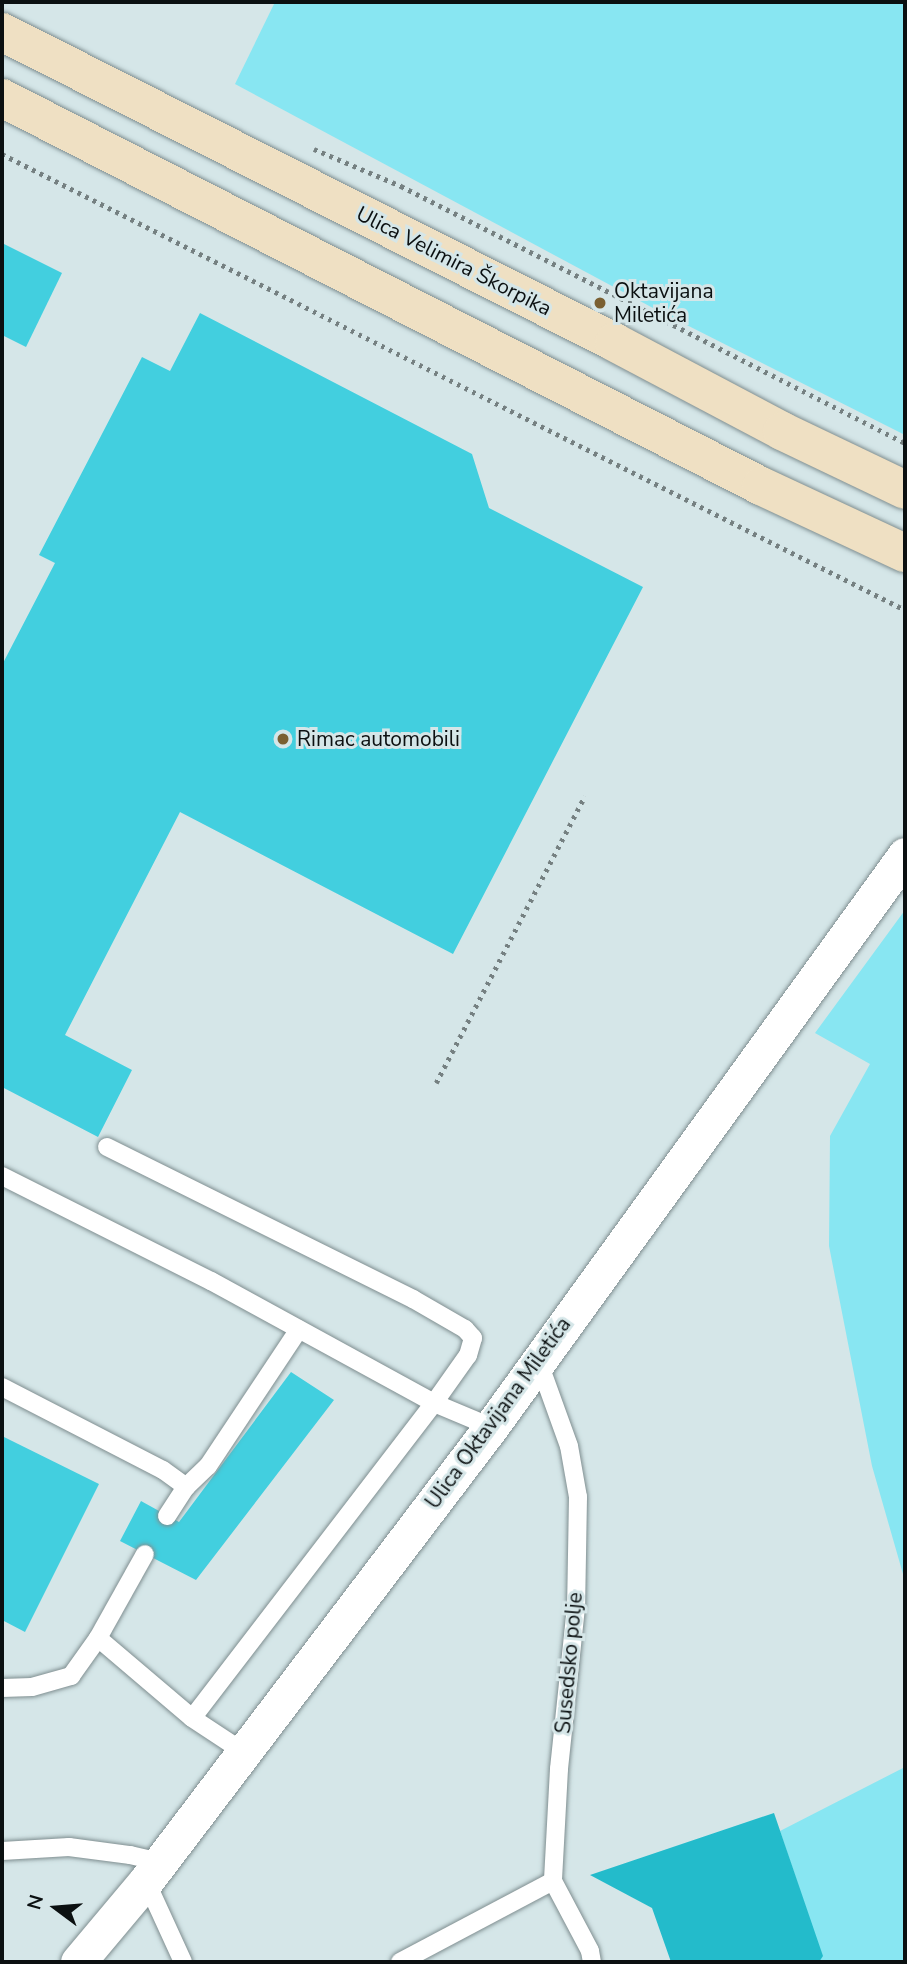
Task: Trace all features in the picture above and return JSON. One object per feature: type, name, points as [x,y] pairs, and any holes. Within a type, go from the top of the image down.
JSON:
[{"type":"main road","name":"Ulica Velimira Škorpika","points":[[2,32],[602,336],[782,431],[905,490]]},
{"type":"main road","points":[[2,98],[761,486],[905,553]]},
{"type":"street","name":"Ulica Oktavijana Miletića","points":[[78,1962],[153,1872],[242,1751],[491,1427],[905,855]]},
{"type":"lane","points":[[107,1147],[465,1329],[473,1338],[468,1355],[435,1403],[192,1718]]},
{"type":"lane","points":[[2,1176],[299,1329],[435,1403],[491,1427]]},
{"type":"lane","points":[[167,1516],[186,1487],[208,1466],[299,1329]]},
{"type":"lane","name":"Susedsko polje","points":[[538,1360],[569,1446],[578,1497],[576,1607],[559,1769],[552,1881]]},
{"type":"lane","points":[[2,1387],[163,1470],[186,1487]]},
{"type":"lane","points":[[2,1688],[32,1687],[71,1676],[97,1638],[145,1555]]},
{"type":"lane","points":[[97,1638],[192,1718],[242,1751]]},
{"type":"lane","points":[[2,1851],[69,1847],[130,1855],[153,1872],[183,1962]]},
{"type":"lane","points":[[400,1962],[552,1881],[590,1951],[592,1962]]},
{"type":"path","points":[[2,155],[905,610]]},
{"type":"path","points":[[401,186],[905,443]]},
{"type":"path","points":[[436,1083],[584,796]]},
{"type":"shaded area","points":[[275,2],[905,2],[905,435],[653,308],[235,84]]},
{"type":"shaded area","points":[[905,910],[905,1581],[872,1466],[829,1246],[830,1136],[870,1064],[815,1033]]},
{"type":"shaded area","points":[[905,1767],[905,1962],[749,1962],[809,1917],[780,1831]]},
{"type":"shaded area","points":[[774,1813],[823,1956],[819,1962],[671,1962],[652,1908],[590,1875]]},
{"type":"building","points":[[2,243],[62,273],[26,347],[2,335]]},
{"type":"building","points":[[632,303],[656,317],[653,323],[628,310]]},
{"type":"building","name":"Rimac automobili","points":[[200,313],[472,454],[489,508],[643,587],[453,954],[180,812],[65,1035],[132,1070],[98,1137],[2,1087],[2,665],[55,563],[39,555],[142,357],[170,371]]},
{"type":"building","points":[[291,1372],[334,1400],[196,1580],[120,1541],[141,1501],[179,1522]]},
{"type":"building","points":[[2,1436],[99,1484],[25,1632],[2,1620]]},
{"type":"place","name":"Oktavijana Miletića","points":[[600,303]]},
{"type":"place","name":"Rimac automobili","points":[[283,739]]}]
